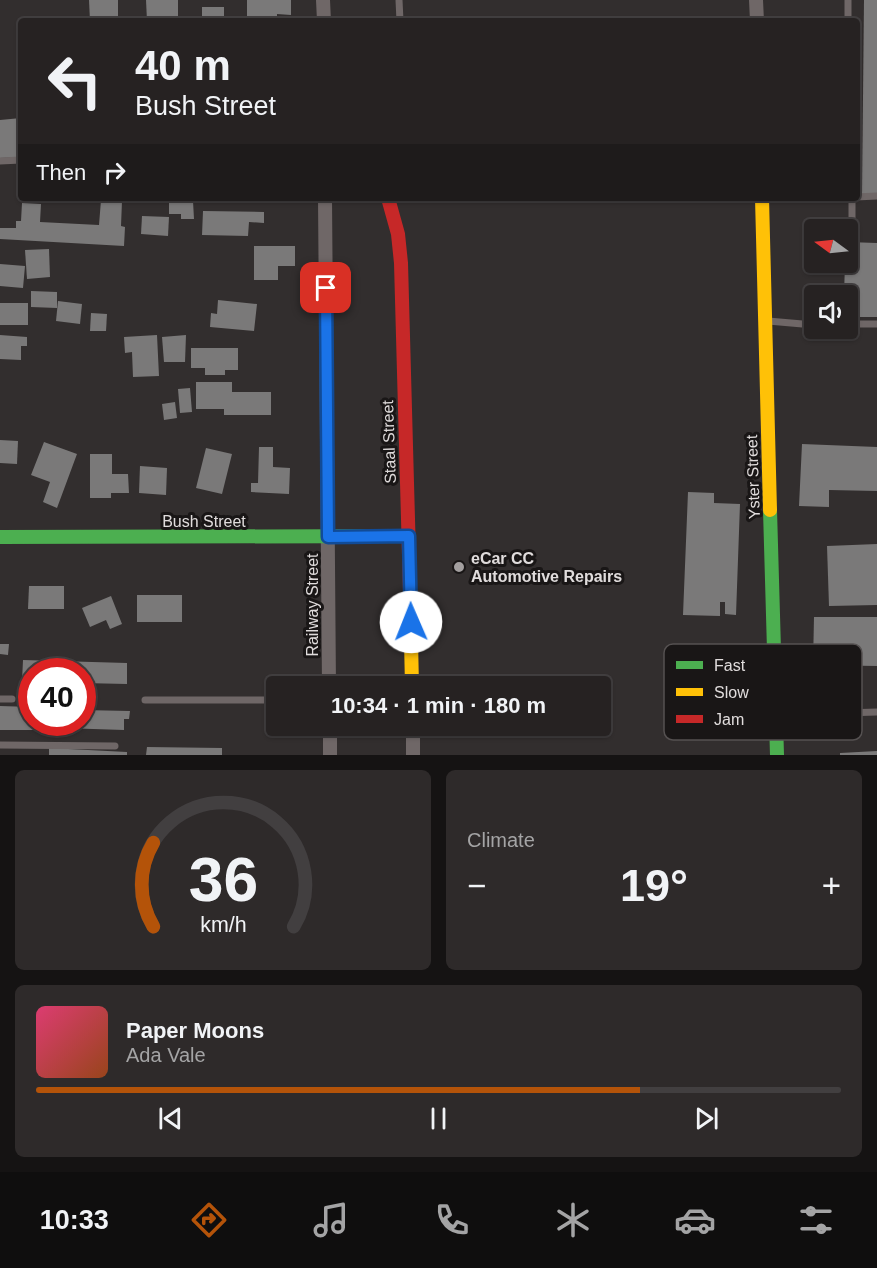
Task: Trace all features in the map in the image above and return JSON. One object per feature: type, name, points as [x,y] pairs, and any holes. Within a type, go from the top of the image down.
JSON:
[{"type":"street","points":[[323,0],[324,18]]},
{"type":"street","points":[[756,0],[757,18]]},
{"type":"street","name":"Railway Street","points":[[326,201],[329,676]]},
{"type":"street","name":"Staal Street","points":[[392,201],[400,263],[412,676]]},
{"type":"street","name":"Yster Street","points":[[762,201],[774,644]]},
{"type":"street","name":"Bush Street","points":[[0,537],[409,536]]},
{"type":"street","points":[[330,736],[330,755]]},
{"type":"street","points":[[413,736],[413,755]]},
{"type":"street","name":"Yster Street","points":[[777,740],[777,755]]},
{"type":"lane","points":[[399,0],[400,18]]},
{"type":"lane","points":[[848,0],[848,18]]},
{"type":"lane","points":[[0,161],[18,160]]},
{"type":"lane","points":[[860,197],[877,196]]},
{"type":"lane","points":[[852,201],[852,219]]},
{"type":"lane","points":[[765,321],[804,324]]},
{"type":"lane","points":[[858,324],[877,324]]},
{"type":"lane","points":[[0,699],[12,699]]},
{"type":"lane","points":[[145,700],[266,700]]},
{"type":"lane","points":[[862,712],[877,712]]},
{"type":"lane","points":[[0,745],[115,746]]},
{"type":"building","points":[[89,0],[118,0],[118,18],[90,18]]},
{"type":"building","points":[[146,0],[178,0],[178,18],[147,18]]},
{"type":"building","points":[[247,0],[291,0],[291,15],[277,14],[277,18],[247,18]]},
{"type":"building","points":[[864,0],[877,0],[877,194],[862,194]]},
{"type":"building","points":[[202,7],[224,7],[224,18],[202,18]]},
{"type":"building","points":[[18,118],[18,157],[0,158],[0,120]]},
{"type":"building","points":[[101,201],[122,201],[121,226],[125,227],[124,246],[0,239],[0,228],[16,228],[16,221],[21,221],[22,203],[41,204],[40,222],[99,225]]},
{"type":"building","points":[[193,201],[194,219],[181,219],[181,214],[169,214],[169,202]]},
{"type":"building","points":[[203,211],[264,212],[264,223],[249,222],[248,236],[202,235]]},
{"type":"building","points":[[142,216],[169,217],[168,236],[141,234]]},
{"type":"building","points":[[858,242],[877,243],[877,317],[858,317],[858,285],[844,285],[845,273],[858,273]]},
{"type":"building","points":[[254,246],[295,246],[295,266],[278,266],[278,280],[254,280]]},
{"type":"building","points":[[49,249],[50,277],[27,279],[25,250]]},
{"type":"building","points":[[0,264],[25,266],[23,288],[0,286]]},
{"type":"building","points":[[31,291],[57,292],[57,308],[31,307]]},
{"type":"building","points":[[218,300],[257,304],[254,331],[210,327],[211,313],[217,314]]},
{"type":"building","points":[[58,301],[82,304],[80,324],[56,321]]},
{"type":"building","points":[[0,303],[28,303],[28,325],[0,325]]},
{"type":"building","points":[[91,313],[107,314],[106,331],[90,331]]},
{"type":"building","points":[[0,335],[27,337],[27,346],[21,346],[21,360],[0,359]]},
{"type":"building","points":[[157,335],[159,376],[133,377],[132,352],[125,353],[124,337]]},
{"type":"building","points":[[186,335],[185,362],[164,362],[162,337]]},
{"type":"building","points":[[191,348],[238,348],[238,370],[225,370],[225,375],[205,375],[205,368],[191,368]]},
{"type":"building","points":[[196,382],[232,382],[232,392],[271,392],[271,415],[224,415],[224,409],[196,409]]},
{"type":"building","points":[[190,388],[192,412],[180,413],[178,389]]},
{"type":"building","points":[[175,402],[177,418],[164,420],[162,404]]},
{"type":"building","points":[[0,440],[18,441],[17,464],[0,463]]},
{"type":"building","points":[[44,442],[77,454],[57,508],[43,502],[50,482],[31,475]]},
{"type":"building","points":[[802,444],[877,447],[877,491],[829,490],[829,507],[799,506]]},
{"type":"building","points":[[259,447],[273,447],[273,467],[290,468],[289,494],[251,492],[251,483],[258,483]]},
{"type":"building","points":[[206,448],[232,454],[222,494],[196,488]]},
{"type":"building","points":[[90,454],[112,454],[112,474],[128,474],[129,493],[111,493],[111,498],[90,498]]},
{"type":"building","points":[[140,466],[167,468],[166,495],[139,493]]},
{"type":"building","points":[[688,492],[714,493],[714,503],[740,504],[736,615],[725,614],[725,602],[720,602],[720,616],[683,615]]},
{"type":"building","points":[[877,544],[877,605],[829,606],[827,546]]},
{"type":"building","points":[[29,586],[64,586],[64,609],[28,609]]},
{"type":"building","points":[[137,595],[182,595],[182,622],[137,622]]},
{"type":"building","points":[[111,596],[122,624],[110,629],[106,620],[90,627],[82,608]]},
{"type":"building","points":[[814,617],[877,617],[877,666],[862,666],[862,644],[813,644]]},
{"type":"building","points":[[0,644],[9,644],[8,655],[0,654]]},
{"type":"building","points":[[96,662],[127,663],[127,684],[96,683]]},
{"type":"building","points":[[0,706],[18,707],[18,730],[0,730]]},
{"type":"building","points":[[96,710],[130,711],[129,719],[124,719],[124,730],[96,729]]},
{"type":"building","points":[[147,747],[222,748],[222,755],[146,755]]},
{"type":"building","points":[[49,748],[127,752],[127,755],[49,755]]},
{"type":"building","points":[[877,751],[877,755],[840,755],[840,753]]},
{"type":"traffic: fast","points":[[770,510],[774,644]]},
{"type":"traffic: fast","points":[[0,537],[409,536]]},
{"type":"traffic: fast","points":[[777,740],[777,755]]},
{"type":"traffic: slow","points":[[762,201],[770,510]]},
{"type":"traffic: slow","points":[[410,592],[412,676]]},
{"type":"traffic: jam","points":[[389,201],[398,234],[401,263],[410,592]]},
{"type":"place","name":"eCar CC Automotive Repairs","points":[[459,567]]},
{"type":"route","points":[[326,288],[328,537],[409,536],[411,622]]}]
